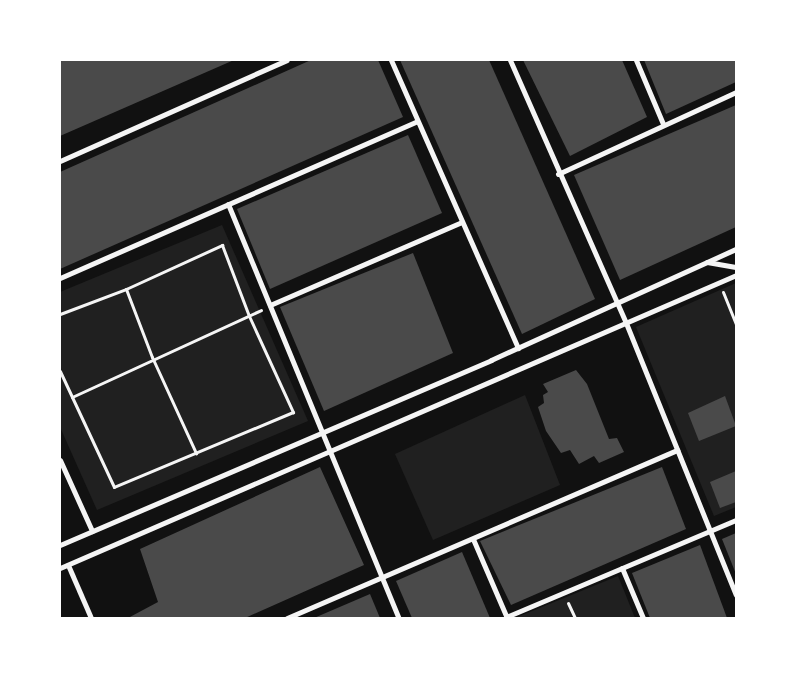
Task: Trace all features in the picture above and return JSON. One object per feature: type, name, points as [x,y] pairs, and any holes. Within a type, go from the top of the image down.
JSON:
[{"type":"street","points":[[60,161],[287,60]]},
{"type":"street","points":[[391,60],[518,348]]},
{"type":"street","points":[[510,60],[558,174],[626,324],[736,595]]},
{"type":"street","points":[[636,60],[663,124]]},
{"type":"street","points":[[558,174],[736,92]]},
{"type":"street","points":[[60,278],[417,121]]},
{"type":"street","points":[[228,204],[399,618]]},
{"type":"street","points":[[270,305],[462,222]]},
{"type":"street","points":[[60,545],[518,348],[736,249]]},
{"type":"street","points":[[707,262],[736,267]]},
{"type":"street","points":[[60,568],[736,275]]},
{"type":"street","points":[[288,618],[677,450]]},
{"type":"street","points":[[60,460],[92,531]]},
{"type":"street","points":[[473,539],[507,618],[736,520]]},
{"type":"street","points":[[68,565],[91,618]]},
{"type":"street","points":[[622,568],[643,618]]},
{"type":"path","points":[[60,314],[126,289],[222,246],[249,316],[293,412],[114,487],[60,371]]},
{"type":"path","points":[[126,289],[152,357],[196,453]]},
{"type":"path","points":[[722,289],[736,324]]},
{"type":"path","points":[[72,397],[152,357],[249,316]]},
{"type":"path","points":[[575,618],[568,603],[576,600]]},
{"type":"shaded area","points":[[222,225],[308,421],[97,510],[60,427],[60,292]]},
{"type":"shaded area","points":[[736,283],[736,507],[714,516],[636,327]]},
{"type":"shaded area","points":[[525,395],[560,485],[433,540],[395,454]]},
{"type":"shaded area","points":[[618,576],[635,618],[515,618]]},
{"type":"building","points":[[60,60],[234,60],[60,136]]},
{"type":"building","points":[[311,60],[378,60],[403,117],[60,269],[60,172]]},
{"type":"building","points":[[400,60],[489,60],[595,299],[522,334]]},
{"type":"building","points":[[523,60],[622,60],[647,117],[570,156]]},
{"type":"building","points":[[644,60],[736,60],[736,82],[666,114]]},
{"type":"building","points":[[736,105],[736,227],[620,280],[574,175]]},
{"type":"building","points":[[408,135],[442,213],[270,289],[237,209]]},
{"type":"building","points":[[413,253],[453,353],[324,411],[280,307]]},
{"type":"building","points":[[576,370],[587,384],[609,439],[617,438],[624,452],[599,463],[594,456],[579,464],[570,450],[561,453],[546,431],[538,407],[544,403],[543,395],[548,392],[543,384]]},
{"type":"building","points":[[725,396],[736,426],[699,441],[688,413]]},
{"type":"building","points":[[320,467],[364,565],[245,618],[128,618],[158,602],[140,549]]},
{"type":"building","points":[[662,467],[686,529],[511,605],[480,541]]},
{"type":"building","points":[[736,471],[736,502],[720,508],[710,482]]},
{"type":"building","points":[[736,533],[736,574],[722,539]]},
{"type":"building","points":[[700,545],[727,618],[650,618],[632,573]]},
{"type":"building","points":[[462,552],[490,618],[412,618],[396,581]]},
{"type":"building","points":[[370,594],[380,618],[314,618]]}]
